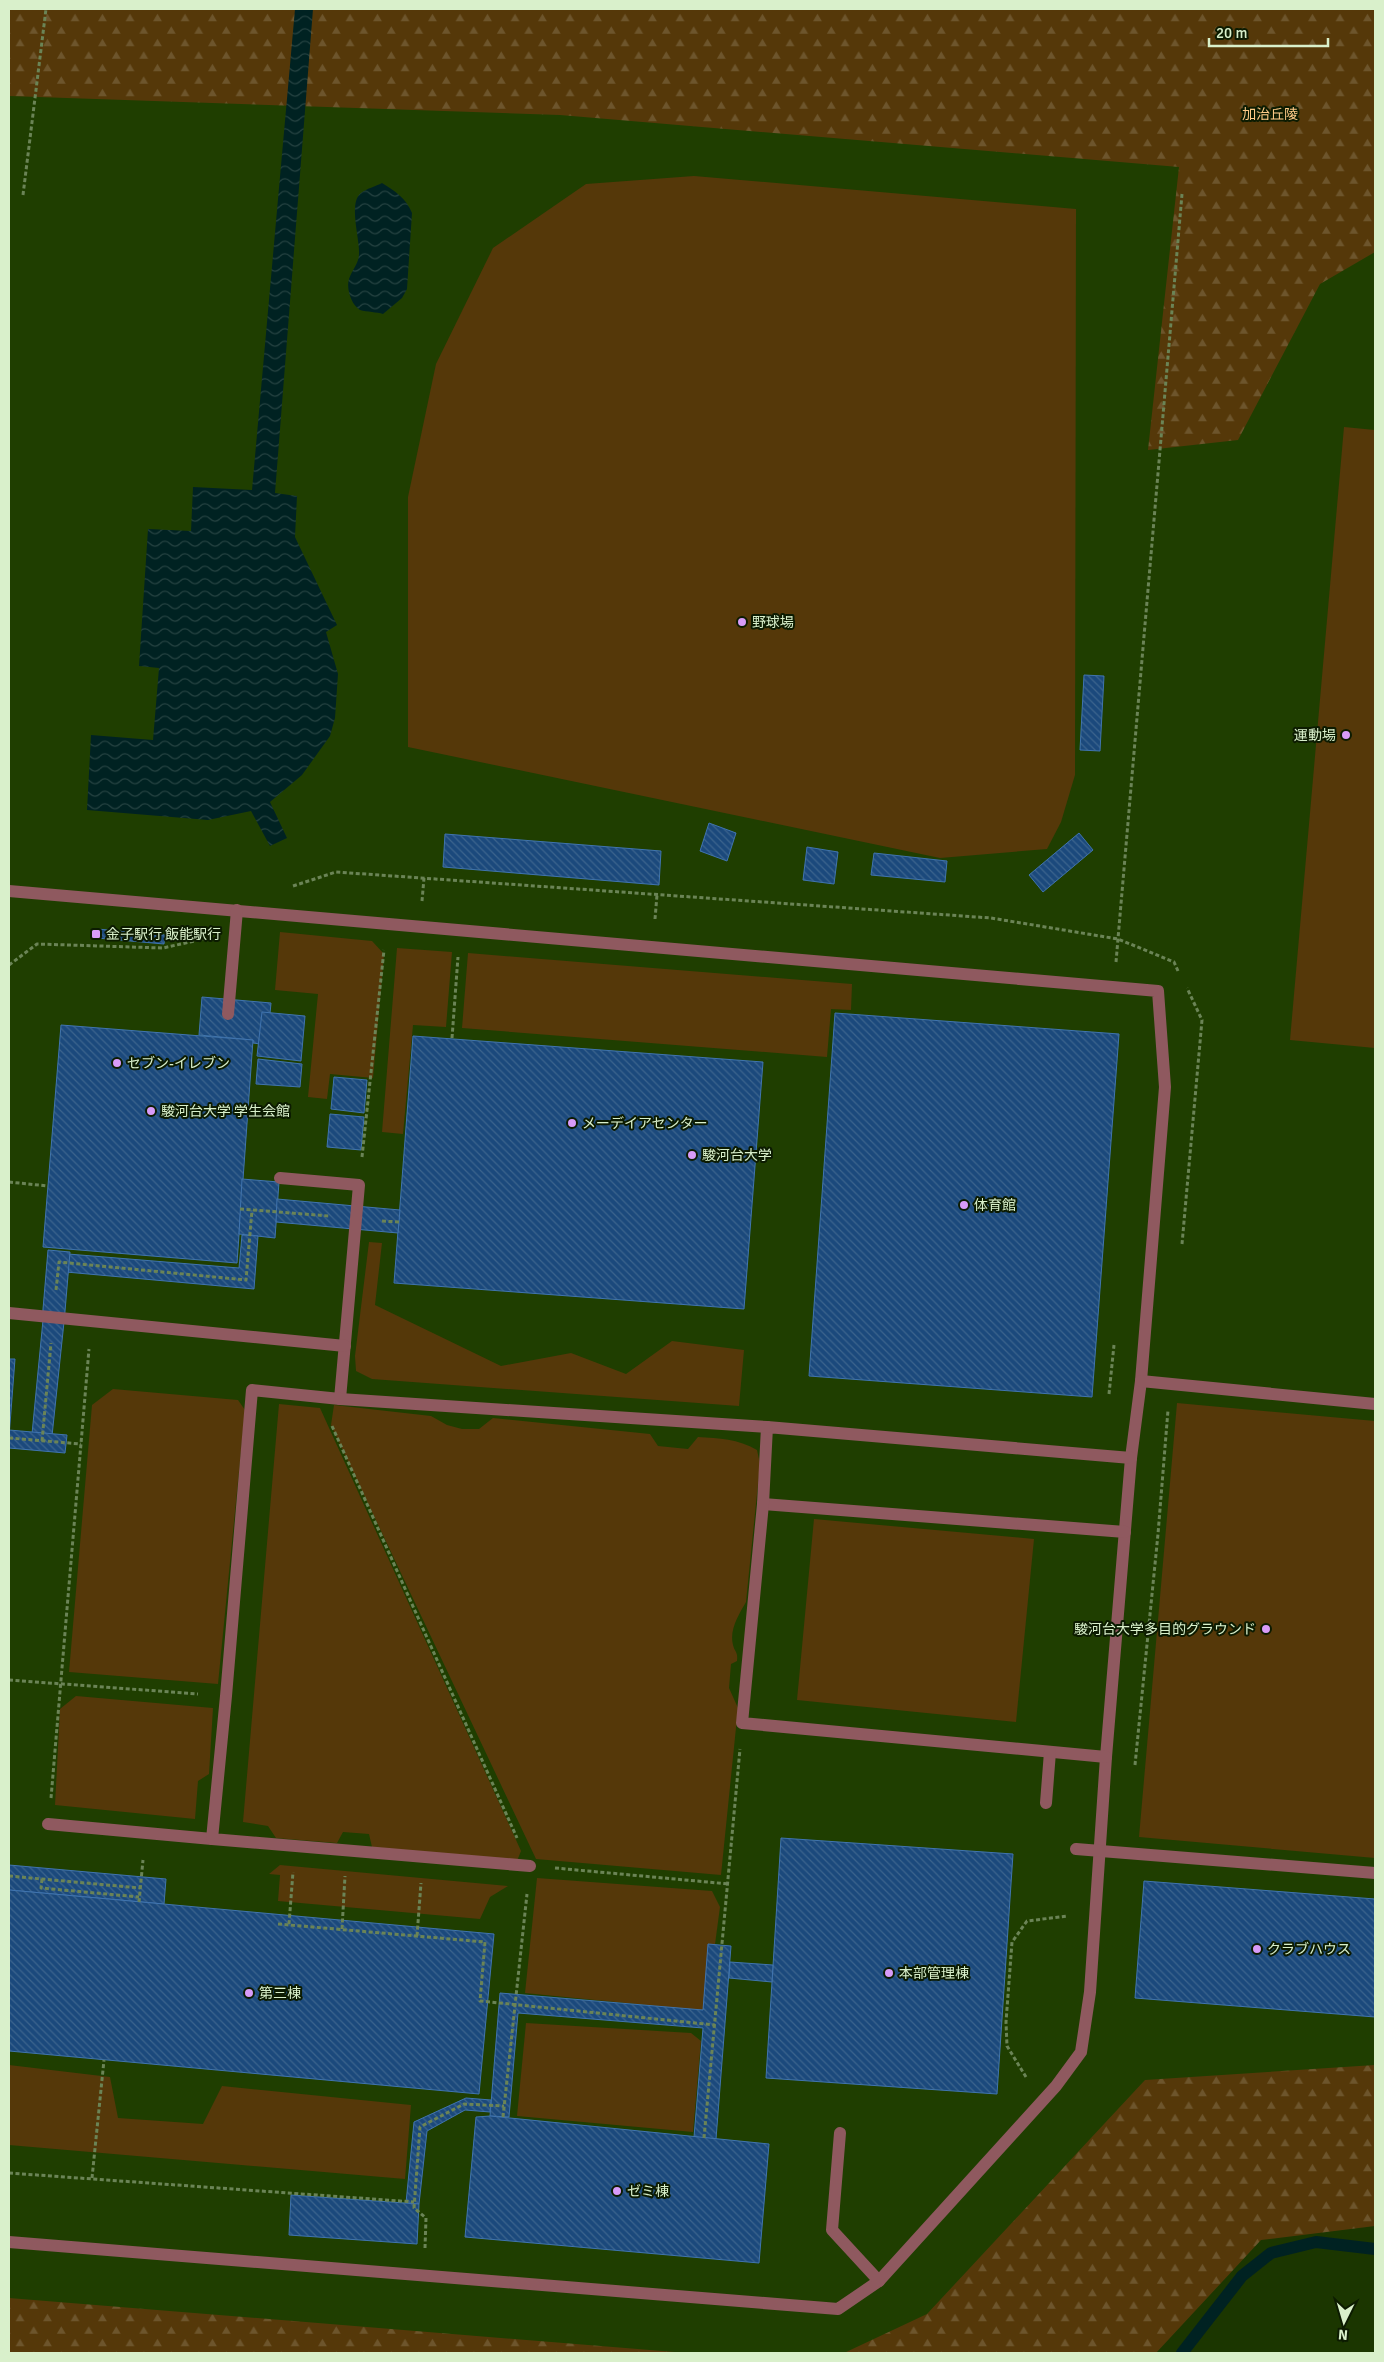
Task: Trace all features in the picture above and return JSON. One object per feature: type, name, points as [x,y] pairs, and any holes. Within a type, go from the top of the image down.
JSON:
[{"type":"lane","points":[[9,891],[1158,991],[1164,1077],[1141,1381],[1131,1458],[1098,1852],[1090,1992],[1081,2052],[1056,2086],[879,2281],[838,2309],[9,2242]]},
{"type":"lane","points":[[228,1014],[237,910]]},
{"type":"lane","points":[[280,1178],[359,1185],[340,1398]]},
{"type":"lane","points":[[9,1314],[345,1346]]},
{"type":"lane","points":[[1141,1381],[1375,1404]]},
{"type":"lane","points":[[212,1840],[252,1390],[318,1397],[767,1427],[1131,1458]]},
{"type":"lane","points":[[767,1427],[742,1724],[1106,1757]]},
{"type":"lane","points":[[762,1504],[1125,1532]]},
{"type":"lane","points":[[1046,1803],[1050,1752]]},
{"type":"lane","points":[[48,1824],[212,1840],[530,1866]]},
{"type":"lane","points":[[1076,1849],[1375,1873]]},
{"type":"lane","points":[[840,2133],[832,2230],[879,2281]]},
{"type":"path","points":[[23,194],[46,9]]},
{"type":"path","points":[[1114,986],[1182,194]]},
{"type":"path","points":[[291,887],[336,872],[991,918],[1118,940],[1174,962]]},
{"type":"path","points":[[422,896],[424,878]]},
{"type":"path","points":[[9,965],[37,944],[163,948],[236,932]]},
{"type":"path","points":[[359,1185],[385,942]]},
{"type":"path","points":[[452,1038],[459,956]]},
{"type":"path","points":[[1182,1248],[1202,1020]]},
{"type":"path","points":[[9,1182],[48,1186]]},
{"type":"path","points":[[240,1209],[292,1213]]},
{"type":"path","points":[[48,1824],[62,1684],[91,1322]]},
{"type":"path","points":[[1109,1399],[1114,1343]]},
{"type":"path","points":[[1135,1767],[1158,1544],[1170,1384]]},
{"type":"path","points":[[318,1397],[530,1866],[503,2117]]},
{"type":"path","points":[[9,1438],[81,1444]]},
{"type":"path","points":[[9,1680],[226,1696]]},
{"type":"path","points":[[704,2138],[729,1884],[742,1724]]},
{"type":"path","points":[[289,1924],[295,1847]]},
{"type":"path","points":[[342,1929],[347,1851]]},
{"type":"path","points":[[416,1936],[423,1857]]},
{"type":"path","points":[[530,1866],[729,1884]]},
{"type":"path","points":[[9,1876],[140,1888],[139,1902]]},
{"type":"path","points":[[42,1879],[41,1888],[139,1897]]},
{"type":"path","points":[[1068,1926],[1070,1906]]},
{"type":"path","points":[[1028,2081],[1007,2046],[1006,1992],[1012,1942],[1027,1921],[1069,1916]]},
{"type":"path","points":[[278,1924],[484,1942],[480,2001],[715,2025]]},
{"type":"path","points":[[92,2178],[104,2060]]},
{"type":"path","points":[[424,2251],[426,2218],[414,2208],[420,2127],[464,2104],[504,2106]]},
{"type":"path","points":[[9,2173],[414,2202]]},
{"type":"shaded area","name":"駿河台大学","points":[[9,94],[1375,144],[1375,2166],[1259,2165],[1091,2353],[9,2353]]},
{"type":"green space","name":"加治丘陵","points":[[9,9],[1375,9],[1375,252],[1320,284],[1238,440],[1148,450],[1179,167],[560,115],[9,96]]},
{"type":"green space","name":"野球場","points":[[694,176],[1076,209],[1075,775],[1061,822],[1047,849],[940,858],[408,747],[408,497],[436,364],[493,248],[586,184]]},
{"type":"green space","name":"運動場","points":[[1344,427],[1375,430],[1375,1048],[1290,1040]]},
{"type":"green space","points":[[280,932],[372,941],[384,954],[373,1078],[330,1074],[327,1099],[308,1097],[318,994],[275,990]]},
{"type":"green space","points":[[397,948],[452,952],[446,1027],[413,1025],[403,1134],[382,1132]]},
{"type":"green space","points":[[468,953],[852,984],[851,1010],[831,1009],[827,1057],[462,1028]]},
{"type":"green space","points":[[369,1242],[382,1243],[375,1305],[501,1366],[571,1353],[626,1374],[672,1341],[744,1350],[739,1406],[372,1379],[356,1371],[355,1356]]},
{"type":"green space","points":[[113,1389],[238,1400],[245,1410],[218,1684],[69,1672],[92,1405]]},
{"type":"green space","name":"駿河台大学多目的グラウンド","points":[[1177,1403],[1375,1421],[1375,1858],[1139,1837]]},
{"type":"green space","points":[[279,1404],[320,1408],[521,1851],[517,1861],[372,1847],[369,1834],[343,1832],[337,1843],[276,1838],[268,1826],[243,1822]]},
{"type":"green space","points":[[334,1405],[431,1416],[447,1425],[462,1429],[479,1429],[493,1418],[650,1434],[658,1446],[688,1449],[698,1437],[736,1441],[757,1450],[760,1464],[746,1602],[735,1622],[732,1634],[737,1661],[731,1664],[729,1688],[738,1708],[721,1875],[536,1859],[331,1425]]},
{"type":"green space","points":[[814,1519],[1034,1539],[1016,1722],[797,1700]]},
{"type":"green space","points":[[76,1696],[213,1708],[209,1774],[198,1781],[195,1819],[55,1805],[60,1709]]},
{"type":"green space","points":[[280,1865],[508,1886],[490,1897],[480,1919],[278,1901],[280,1875],[269,1874]]},
{"type":"green space","points":[[537,1878],[712,1891],[720,1907],[706,2011],[525,1993]]},
{"type":"green space","points":[[526,2023],[691,2033],[701,2041],[693,2132],[517,2116]]},
{"type":"green space","points":[[9,2065],[110,2077],[118,2118],[203,2124],[222,2086],[411,2105],[405,2179],[9,2145]]},
{"type":"green space","points":[[1375,2065],[1375,2226],[1261,2240],[1156,2353],[844,2353],[927,2314],[1145,2080]]},
{"type":"green space","points":[[9,2298],[687,2353],[9,2353]]},
{"type":"water","points":[[295,9],[313,9],[275,493],[297,496],[295,537],[337,625],[326,632],[338,674],[335,718],[330,736],[302,775],[270,802],[287,838],[270,846],[251,811],[208,820],[87,810],[91,735],[153,740],[159,668],[139,666],[148,529],[191,531],[193,487],[252,490]]},
{"type":"water","points":[[382,183],[403,199],[412,213],[407,289],[402,298],[383,314],[357,308],[350,296],[348,287],[349,279],[359,257],[355,213],[357,198],[361,193]]},
{"type":"building","points":[[1084,675],[1104,676],[1100,751],[1080,750]]},
{"type":"building","points":[[709,823],[736,833],[727,861],[700,851]]},
{"type":"building","points":[[1079,833],[1093,850],[1043,892],[1029,875]]},
{"type":"building","points":[[445,834],[661,851],[659,885],[443,867]]},
{"type":"building","points":[[807,847],[838,852],[834,884],[803,880]]},
{"type":"building","points":[[874,853],[947,861],[945,882],[871,875]]},
{"type":"building","points":[[97,929],[165,935],[164,944],[97,938]]},
{"type":"building","points":[[202,997],[271,1003],[267,1045],[253,1043],[253,1040],[199,1035]]},
{"type":"building","points":[[262,1012],[305,1016],[301,1061],[257,1056]]},
{"type":"building","name":"体育館","points":[[835,1013],[1119,1034],[1092,1397],[809,1376]]},
{"type":"building","name":"駿河台大学 学生会館","points":[[61,1025],[253,1040],[237,1263],[43,1247]]},
{"type":"building","points":[[413,1036],[763,1062],[744,1309],[394,1283]]},
{"type":"building","points":[[258,1059],[302,1064],[300,1087],[256,1084]]},
{"type":"building","points":[[334,1077],[367,1080],[364,1113],[331,1109]]},
{"type":"building","points":[[330,1114],[364,1117],[361,1150],[327,1147]]},
{"type":"building","points":[[242,1179],[279,1182],[275,1238],[239,1234]]},
{"type":"building","points":[[277,1199],[400,1210],[398,1233],[276,1222]]},
{"type":"building","points":[[242,1235],[258,1236],[254,1289],[66,1272],[68,1254],[239,1268]]},
{"type":"building","points":[[48,1250],[70,1252],[64,1323],[42,1321]]},
{"type":"building","points":[[43,1320],[64,1322],[52,1436],[32,1434]]},
{"type":"building","points":[[9,1359],[15,1359],[9,1437]]},
{"type":"building","points":[[9,1430],[67,1435],[65,1453],[9,1448]]},
{"type":"building","name":"本部管理棟","points":[[781,1838],[1013,1854],[997,2094],[766,2078]]},
{"type":"building","points":[[9,1865],[166,1879],[164,1904],[9,1890]]},
{"type":"building","name":"クラブハウス","points":[[1144,1881],[1375,1899],[1375,2017],[1135,1998]]},
{"type":"building","name":"第三棟","points":[[9,1890],[494,1934],[479,2094],[9,2051]]},
{"type":"building","points":[[708,1944],[731,1946],[716,2139],[694,2137],[703,2028],[518,2013],[509,2117],[490,2116],[500,1993],[703,2010]]},
{"type":"building","points":[[730,1962],[773,1965],[772,1982],[729,1978]]},
{"type":"building","points":[[466,2098],[491,2100],[490,2112],[465,2110],[427,2131],[419,2204],[406,2203],[414,2122]]},
{"type":"building","name":"ゼミ棟","points":[[490,2116],[769,2144],[759,2263],[465,2237],[476,2117]]},
{"type":"building","points":[[291,2195],[419,2204],[417,2244],[289,2235]]},
{"type":"waterway","points":[[1182,2353],[1242,2276],[1271,2253],[1316,2242],[1375,2249]]},
{"type":"place","name":"野球場","points":[[742,622]]},
{"type":"place","name":"運動場","points":[[1346,735]]},
{"type":"place","name":"金子駅行 飯能駅行","points":[[96,934]]},
{"type":"place","name":"セブン-イレブン","points":[[117,1063]]},
{"type":"place","name":"駿河台大学 学生会館","points":[[151,1111]]},
{"type":"place","name":"メーデイアセンター","points":[[572,1123]]},
{"type":"place","name":"駿河台大学","points":[[692,1155]]},
{"type":"place","name":"体育館","points":[[964,1205]]},
{"type":"place","name":"駿河台大学多目的グラウンド","points":[[1266,1629]]},
{"type":"place","name":"クラブハウス","points":[[1257,1949]]},
{"type":"place","name":"本部管理棟","points":[[889,1973]]},
{"type":"place","name":"第三棟","points":[[249,1993]]},
{"type":"place","name":"ゼミ棟","points":[[617,2191]]}]
